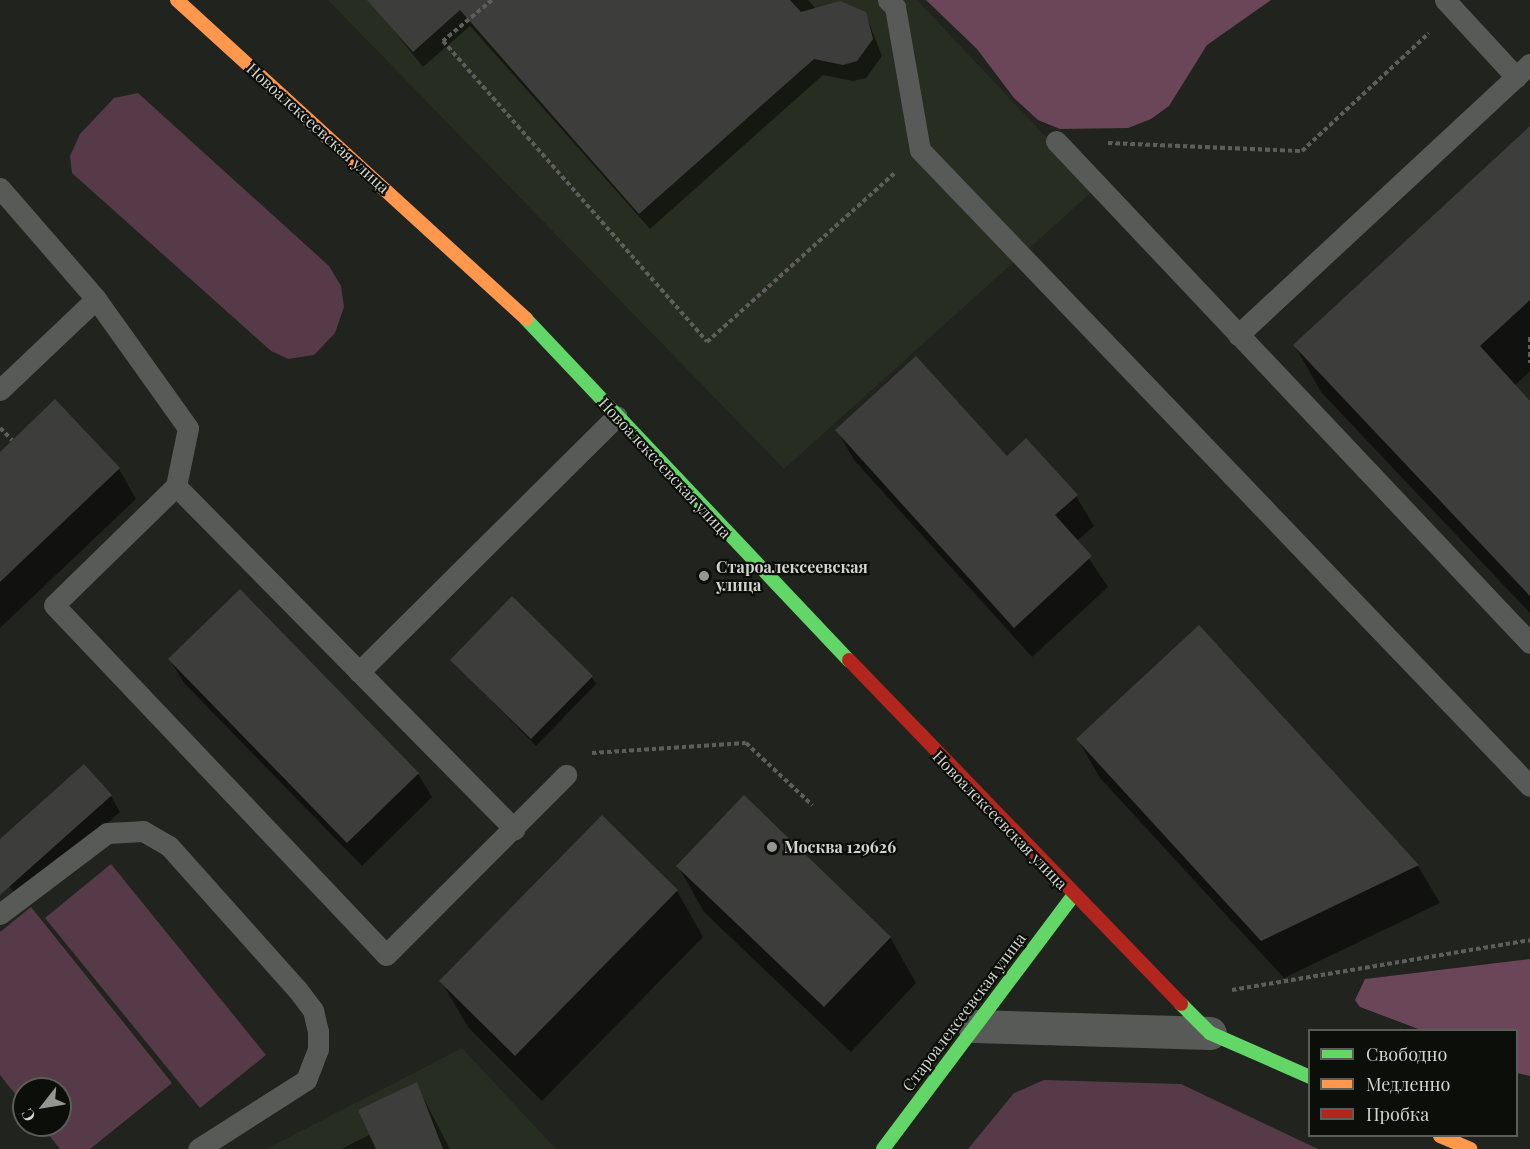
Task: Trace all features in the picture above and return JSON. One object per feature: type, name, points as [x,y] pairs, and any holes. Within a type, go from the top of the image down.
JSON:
[{"type":"street","name":"Новоалексеевская улица","points":[[177,0],[503,295],[1073,896],[1210,1033],[1308,1076]]},
{"type":"street","name":"Староалексеевская улица","points":[[883,1149],[1073,896]]},
{"type":"street","name":"Новоалексеевская улица","points":[[974,1026],[1210,1033]]},
{"type":"street","points":[[1442,1137],[1470,1149]]},
{"type":"lane","points":[[888,0],[895,7],[920,150],[1530,786]]},
{"type":"lane","points":[[1238,334],[1523,71],[1450,5]]},
{"type":"lane","points":[[1056,141],[1530,643]]},
{"type":"lane","points":[[0,188],[96,299],[188,428],[176,486],[54,605],[386,955],[566,775]]},
{"type":"lane","points":[[0,390],[96,299]]},
{"type":"lane","points":[[360,672],[617,416]]},
{"type":"lane","points":[[176,486],[514,829]]},
{"type":"lane","points":[[0,914],[107,833],[143,831],[169,846],[297,989],[313,1010],[318,1031],[317,1056],[306,1080],[198,1149]]},
{"type":"path","points":[[492,0],[443,41],[707,342],[920,150]]},
{"type":"path","points":[[1056,141],[1302,151],[1450,5]]},
{"type":"path","points":[[1530,338],[1530,363]]},
{"type":"path","points":[[0,428],[12,440]]},
{"type":"path","points":[[566,775],[595,750],[746,743],[812,805]]},
{"type":"path","points":[[1232,990],[1530,940]]},
{"type":"shaded area","points":[[328,0],[917,0],[1095,189],[784,469]]},
{"type":"shaded area","points":[[926,0],[1271,0],[1207,45],[1169,106],[1151,119],[1128,128],[1060,129],[1038,120],[1014,98],[977,49]]},
{"type":"shaded area","points":[[138,93],[329,266],[341,286],[344,307],[335,333],[314,355],[288,359],[271,351],[72,173],[70,156],[80,134],[114,98]]},
{"type":"shaded area","points":[[111,864],[266,1055],[200,1108],[45,918]]},
{"type":"shaded area","points":[[31,907],[172,1083],[90,1149],[60,1149],[50,1137],[72,1137],[72,1077],[12,1077],[12,1090],[0,1075],[0,932]]},
{"type":"shaded area","points":[[1530,959],[1530,1076],[1518,1073],[1518,1029],[1418,1029],[1360,1007],[1355,1000],[1365,979]]},
{"type":"shaded area","points":[[462,1048],[556,1149],[266,1149],[410,1075]]},
{"type":"shaded area","points":[[1044,1080],[1181,1084],[1318,1149],[968,1149],[1014,1093]]},
{"type":"building","points":[[367,0],[790,0],[801,12],[840,1],[866,12],[873,39],[857,61],[843,65],[814,59],[639,214],[460,10],[413,52]]},
{"type":"building","points":[[1530,126],[1530,300],[1480,346],[1530,401],[1530,596],[1293,345]]},
{"type":"building","points":[[916,356],[1007,456],[1026,438],[1078,495],[1055,515],[1092,556],[1014,628],[835,430]]},
{"type":"building","points":[[55,399],[120,468],[0,582],[0,452]]},
{"type":"building","points":[[240,589],[419,773],[347,843],[168,659]]},
{"type":"building","points":[[512,596],[593,676],[531,739],[450,660]]},
{"type":"building","points":[[1199,625],[1419,865],[1261,941],[1076,739]]},
{"type":"building","points":[[84,764],[112,795],[0,895],[0,839]]},
{"type":"building","points":[[744,795],[891,937],[824,1007],[676,866]]},
{"type":"building","points":[[602,815],[678,890],[515,1056],[439,981]]},
{"type":"building","points":[[417,1082],[443,1149],[376,1149],[358,1110]]},
{"type":"traffic: fast","points":[[526,319],[849,660]]},
{"type":"traffic: fast","points":[[883,1149],[1073,896]]},
{"type":"traffic: fast","points":[[1181,1004],[1210,1033],[1308,1076]]},
{"type":"traffic: slow","points":[[177,0],[526,319]]},
{"type":"traffic: slow","points":[[1442,1137],[1470,1149]]},
{"type":"traffic: jam","points":[[849,660],[1181,1004]]},
{"type":"place","name":"Староалексеевская улица","points":[[704,576]]},
{"type":"place","name":"Москва 129626","points":[[772,847]]}]
